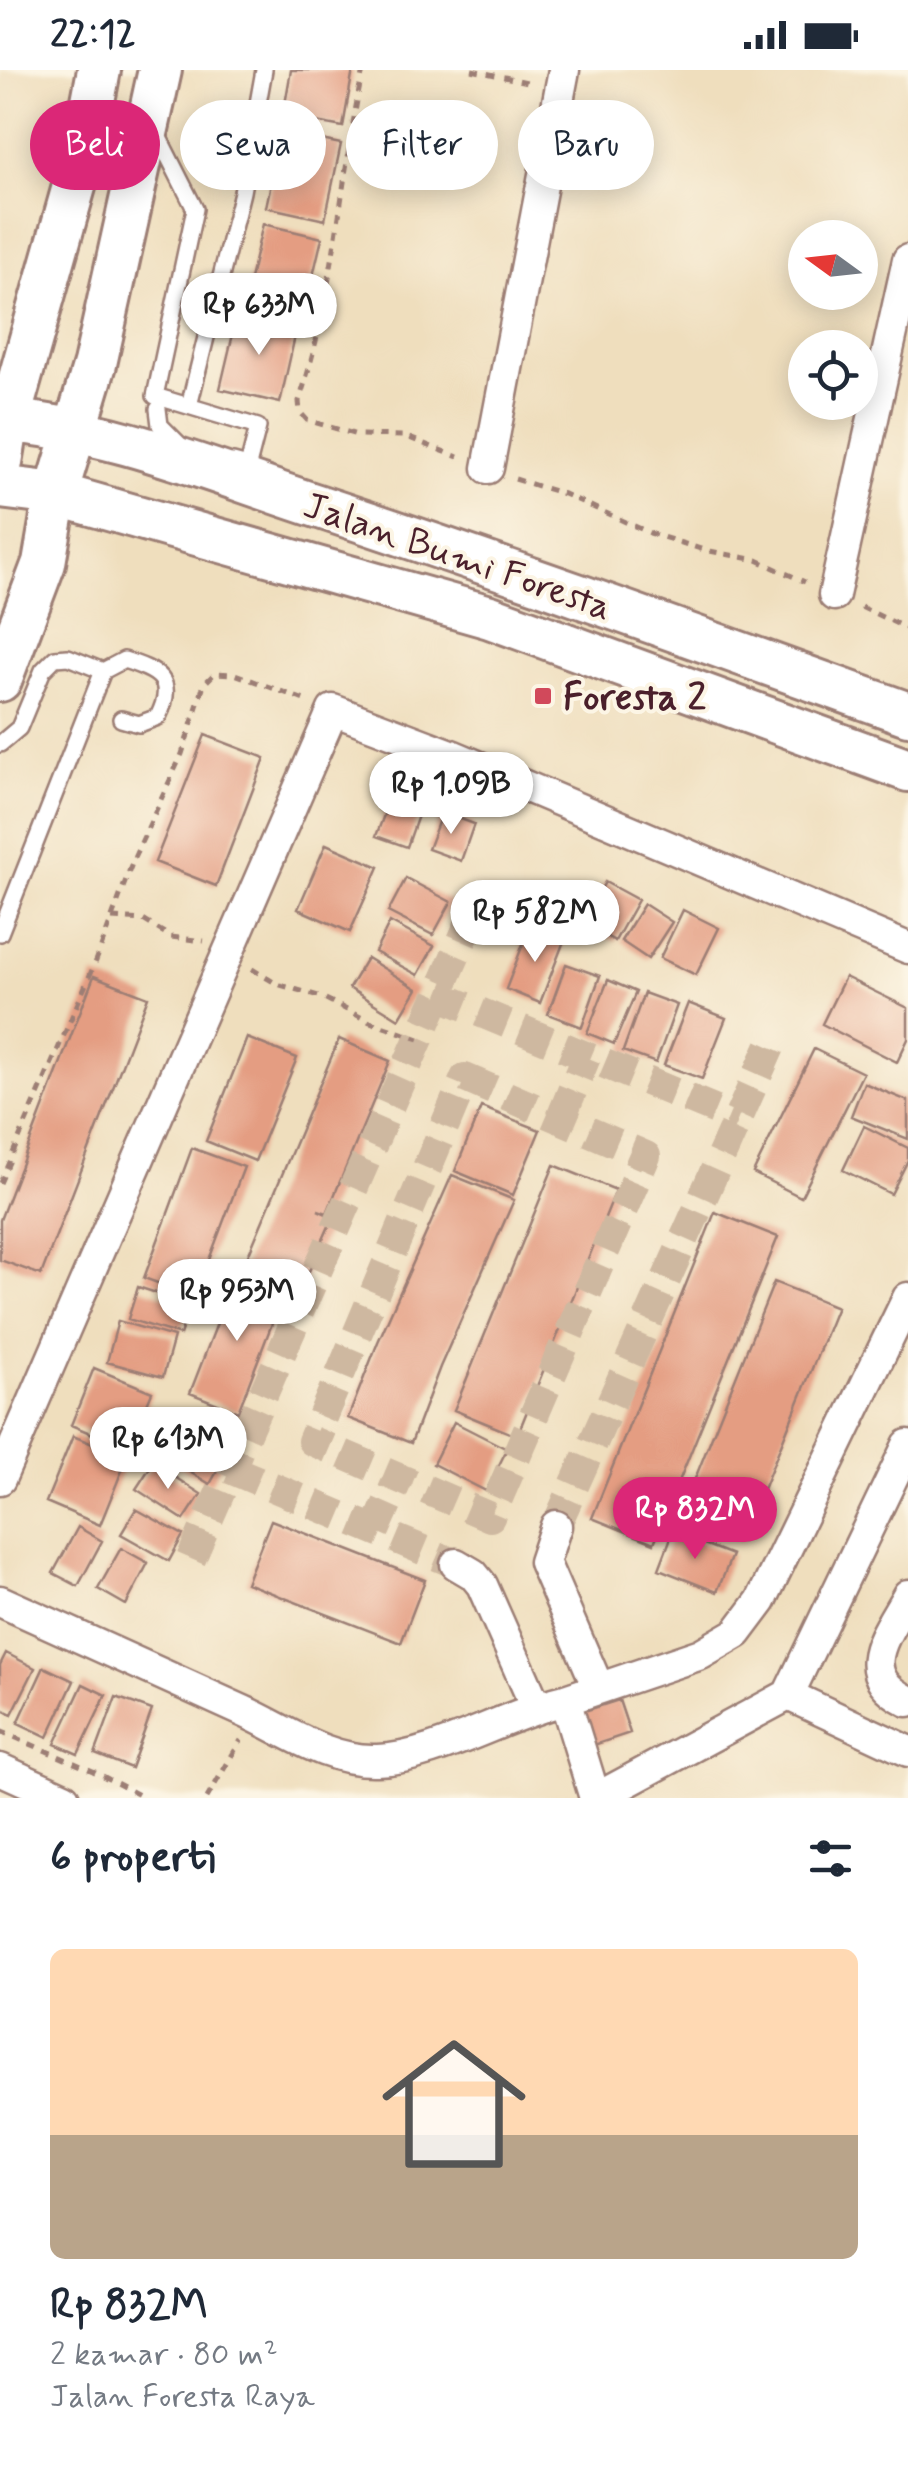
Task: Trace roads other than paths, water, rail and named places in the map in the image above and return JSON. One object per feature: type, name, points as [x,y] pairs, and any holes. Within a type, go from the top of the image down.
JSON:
[{"type":"main road","points":[[0,468],[4,420],[68,214],[100,70]]},
{"type":"main road","points":[[154,100],[160,70]]},
{"type":"main road","points":[[0,680],[44,563],[56,494],[95,364],[134,190]]},
{"type":"main road","points":[[95,364],[114,411],[148,451]]},
{"type":"main road","name":"Jalan Bumi Foresta","points":[[4,420],[74,432],[148,451],[499,566],[908,714]]},
{"type":"main road","name":"Jalan Bumi Foresta","points":[[0,486],[56,494],[490,617],[908,770]]},
{"type":"street","points":[[488,468],[563,80]]},
{"type":"street","points":[[834,595],[908,260]]},
{"type":"street","points":[[0,1479],[333,710],[454,756],[908,948]]},
{"type":"street","points":[[0,1601],[327,1752],[376,1761],[416,1754],[701,1654],[737,1633],[761,1601],[908,1298]]},
{"type":"street","points":[[456,1564],[482,1585],[550,1704],[596,1798],[788,1694],[908,1446]]},
{"type":"street","points":[[556,1526],[544,1562],[598,1687]]},
{"type":"street","points":[[908,1595],[877,1652],[878,1674],[891,1693],[908,1701]]},
{"type":"street","points":[[788,1694],[908,1751]]},
{"type":"street","points":[[0,1768],[64,1798]]},
{"type":"lane","points":[[190,406],[242,192],[264,70]]},
{"type":"lane","points":[[158,409],[160,425],[186,449],[248,466],[258,428],[155,396],[194,210],[160,141]]},
{"type":"lane","points":[[0,744],[19,728],[43,670],[55,658],[68,657],[103,671]]},
{"type":"lane","points":[[0,932],[103,671],[124,660],[155,670],[166,686],[165,704],[158,717],[139,724],[121,719]]},
{"type":"tunnel","points":[[191,1559],[474,913]]},
{"type":"tunnel","points":[[438,995],[738,1119]]},
{"type":"tunnel","points":[[556,1526],[774,1038]]},
{"type":"tunnel","points":[[561,1118],[586,1057]]},
{"type":"tunnel","points":[[465,1078],[646,1156],[490,1517],[312,1441],[465,1078]]},
{"type":"tunnel","points":[[230,1469],[456,1564]]},
{"type":"tunnel","points":[[375,1531],[399,1477]]},
{"type":"place","name":"Foresta 2","points":[[543,696]]}]
